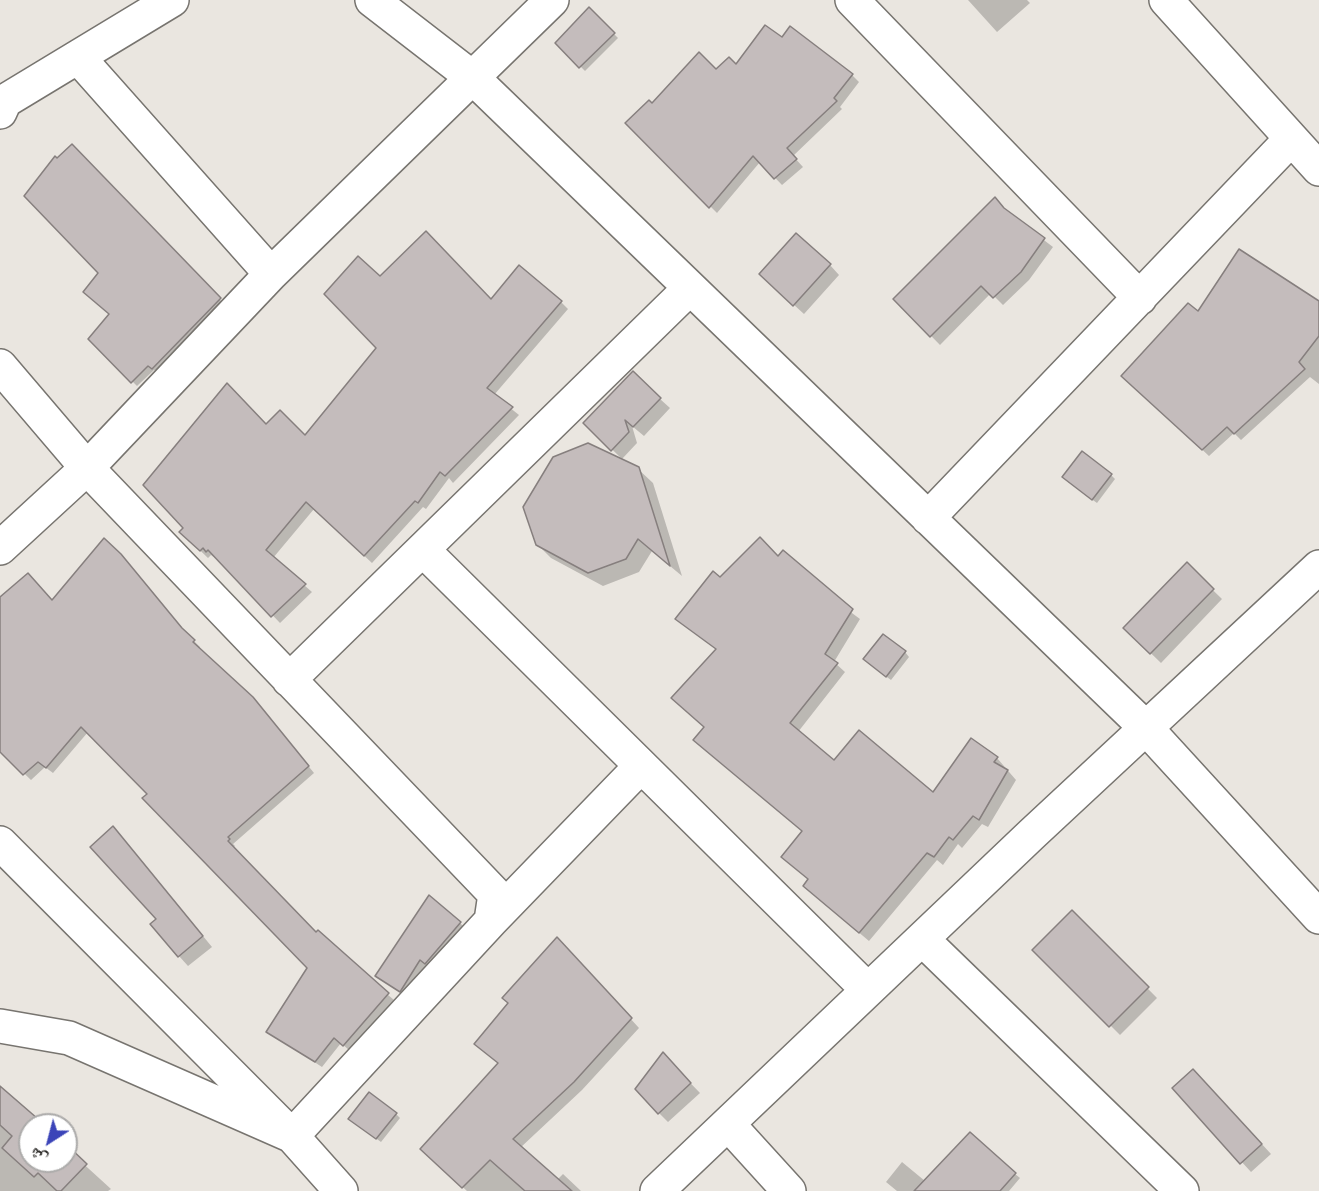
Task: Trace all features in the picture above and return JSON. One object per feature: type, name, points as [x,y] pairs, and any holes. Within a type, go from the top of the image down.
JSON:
[{"type":"street","points":[[2,103],[172,0]]},
{"type":"street","points":[[372,0],[473,78],[1146,728],[1319,917]]},
{"type":"street","points":[[0,548],[87,468],[271,274],[552,0]]},
{"type":"street","points":[[852,0],[1140,298]]},
{"type":"street","points":[[1166,0],[1319,169]]},
{"type":"street","points":[[78,57],[271,274]]},
{"type":"street","points":[[928,518],[1291,139]]},
{"type":"street","points":[[289,680],[690,288]]},
{"type":"street","points":[[0,366],[87,468],[495,894],[491,921]]},
{"type":"street","points":[[423,550],[868,990]]},
{"type":"street","points":[[657,1191],[1319,567]]},
{"type":"street","points":[[292,1136],[491,921],[641,766]]},
{"type":"street","points":[[0,843],[292,1136],[341,1191]]},
{"type":"street","points":[[922,939],[1182,1191]]},
{"type":"street","points":[[0,1026],[69,1038],[292,1136]]},
{"type":"street","points":[[728,1124],[789,1191]]},
{"type":"building","points":[[589,7],[615,33],[579,68],[555,43]]},
{"type":"building","points":[[765,25],[782,37],[790,26],[853,74],[834,98],[837,101],[787,148],[797,159],[774,179],[753,156],[709,208],[625,123],[649,100],[652,103],[699,52],[716,69],[729,57],[736,64]]},
{"type":"building","points":[[72,144],[221,298],[152,369],[148,366],[131,383],[88,339],[109,314],[83,292],[98,273],[24,196],[55,156],[57,158]]},
{"type":"building","points":[[995,197],[1004,208],[1045,238],[1021,272],[993,298],[981,286],[930,337],[893,299]]},
{"type":"building","points":[[426,231],[491,299],[519,265],[562,301],[487,388],[513,407],[445,476],[440,472],[418,503],[415,501],[364,556],[306,502],[266,550],[306,584],[271,617],[208,550],[206,552],[203,548],[200,551],[179,532],[183,528],[143,485],[227,383],[266,424],[280,410],[305,435],[376,348],[324,294],[358,256],[380,276]]},
{"type":"building","points":[[796,233],[831,264],[793,306],[759,274]]},
{"type":"building","points":[[1239,249],[1319,301],[1319,336],[1299,362],[1305,369],[1234,434],[1227,427],[1202,450],[1121,376],[1188,303],[1198,311]]},
{"type":"building","points":[[633,371],[661,398],[633,427],[625,420],[629,432],[611,451],[583,423]]},
{"type":"building","points":[[588,443],[639,467],[670,566],[638,539],[626,559],[588,573],[536,545],[523,507],[553,457]]},
{"type":"building","points":[[1082,451],[1112,474],[1092,500],[1062,477]]},
{"type":"building","points":[[760,537],[778,556],[783,550],[853,609],[825,654],[838,663],[790,723],[834,760],[859,730],[933,792],[971,738],[998,757],[994,762],[1008,770],[979,820],[973,816],[953,840],[949,837],[934,857],[927,853],[859,933],[803,886],[808,879],[781,857],[802,831],[693,740],[704,727],[671,698],[716,649],[675,619],[713,571],[720,577]]},
{"type":"building","points":[[104,538],[121,554],[182,628],[195,640],[193,642],[253,697],[309,766],[228,837],[230,839],[228,841],[316,932],[318,930],[389,993],[343,1046],[334,1038],[315,1062],[266,1032],[307,968],[142,798],[147,794],[81,727],[46,768],[38,762],[23,775],[0,752],[0,597],[28,573],[52,600]]},
{"type":"building","points":[[1187,562],[1214,589],[1150,654],[1123,628]]},
{"type":"building","points":[[883,634],[906,651],[886,677],[863,659]]},
{"type":"building","points":[[113,826],[203,936],[178,957],[150,924],[156,919],[90,847]]},
{"type":"building","points":[[429,895],[461,922],[425,964],[420,960],[400,992],[375,976]]},
{"type":"building","points":[[1072,910],[1149,987],[1109,1027],[1032,950]]},
{"type":"building","points":[[557,937],[632,1018],[574,1082],[513,1139],[572,1191],[525,1191],[490,1160],[462,1188],[420,1149],[498,1063],[474,1044],[508,1003],[502,998]]},
{"type":"building","points":[[663,1052],[691,1083],[658,1114],[635,1089]]},
{"type":"building","points":[[1193,1069],[1262,1144],[1240,1164],[1172,1088]]},
{"type":"building","points":[[0,1086],[31,1113],[18,1113],[18,1162],[2,1148],[12,1136],[0,1125]]},
{"type":"building","points":[[369,1092],[397,1113],[376,1139],[348,1119]]},
{"type":"building","points":[[970,1132],[1016,1173],[1000,1191],[914,1191]]},
{"type":"building","points":[[78,1155],[87,1164],[61,1191],[57,1191],[38,1173],[78,1173]]}]
